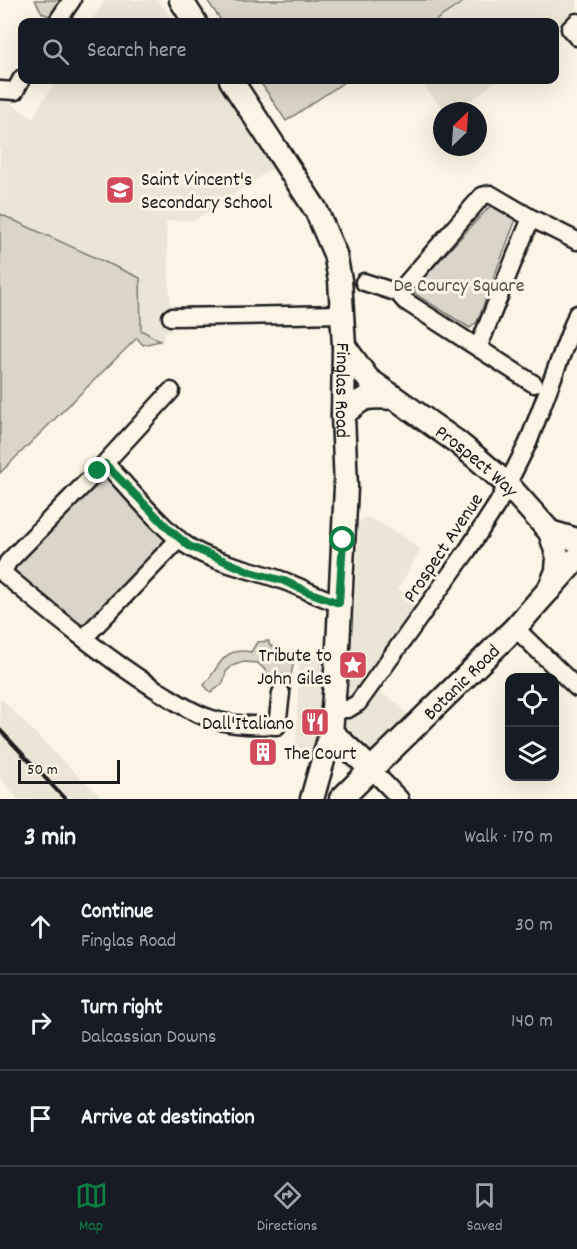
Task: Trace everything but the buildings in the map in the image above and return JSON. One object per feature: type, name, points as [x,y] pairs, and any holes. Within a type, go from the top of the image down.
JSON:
[{"type":"main road","points":[[181,0],[192,18]]},
{"type":"main road","name":"Finglas Road","points":[[234,84],[321,220],[335,254],[340,280],[344,346],[345,487],[334,709],[331,732],[312,799]]},
{"type":"main road","name":"Prospect Way","points":[[344,346],[368,379],[457,442],[508,485],[550,532]]},
{"type":"main road","points":[[343,415],[360,399],[371,396],[394,398]]},
{"type":"main road","points":[[550,532],[577,540]]},
{"type":"main road","name":"Botanic Road","points":[[549,590],[557,571],[558,557],[550,532]]},
{"type":"main road","name":"Botanic Road","points":[[341,799],[515,628],[577,558]]},
{"type":"main road","points":[[331,732],[371,769]]},
{"type":"street","points":[[60,18],[72,0]]},
{"type":"street","points":[[577,22],[570,29],[577,37]]},
{"type":"street","points":[[398,293],[482,196],[490,194],[577,241]]},
{"type":"street","points":[[478,348],[531,218]]},
{"type":"street","points":[[364,282],[398,293],[405,301],[534,384]]},
{"type":"street","points":[[171,317],[343,314]]},
{"type":"street","name":"Prospect Avenue","points":[[334,709],[348,709],[358,703],[467,551],[508,485],[528,443],[577,314]]},
{"type":"street","points":[[171,392],[105,464],[8,562],[3,570],[4,574],[138,678],[187,708],[210,719],[277,726],[281,693]]},
{"type":"street","points":[[105,464],[179,540],[202,553],[251,572],[284,581],[339,603]]},
{"type":"street","points":[[84,638],[179,540]]},
{"type":"street","points":[[515,628],[577,688]]},
{"type":"street","points":[[371,769],[400,799]]},
{"type":"shaded area","points":[[105,0],[158,0],[171,18],[94,18]]},
{"type":"shaded area","points":[[461,0],[577,0],[574,17],[559,30],[559,18],[438,18]]},
{"type":"shaded area","name":"Saint Vincent's Secondary School","points":[[54,84],[218,84],[276,166],[195,220],[166,221],[172,331],[164,332],[164,340],[160,341],[141,330],[139,278],[0,214],[0,96],[33,118]]},
{"type":"shaded area","points":[[422,84],[492,84],[469,102],[437,102]]},
{"type":"shaded area","points":[[368,517],[421,549],[398,589],[427,611],[374,689],[396,702],[411,718],[376,750],[366,749],[342,731],[342,712],[356,590],[359,521]]},
{"type":"shaded area","points":[[302,652],[330,658],[319,754],[296,749],[299,655]]},
{"type":"shaded area","points":[[0,698],[104,799],[18,799],[0,778]]},
{"type":"green space","points":[[35,0],[64,0],[53,18],[42,13]]},
{"type":"green space","points":[[207,0],[466,0],[439,18],[219,18]]},
{"type":"green space","points":[[262,84],[341,84],[286,121]]},
{"type":"green space","name":"De Courcy Square","points":[[491,205],[516,219],[477,322],[470,328],[415,294],[415,287]]},
{"type":"green space","points":[[0,214],[140,278],[141,330],[160,341],[143,345],[137,338],[0,473]]},
{"type":"green space","points":[[102,472],[164,538],[165,546],[82,628],[11,568]]},
{"type":"green space","points":[[269,641],[269,644],[282,655],[293,655],[291,675],[268,673],[258,663],[243,662],[232,666],[226,672],[223,683],[211,693],[204,685],[228,655],[241,651],[251,652],[257,642]]},
{"type":"railway","points":[[0,730],[65,799]]},
{"type":"place","name":"Saint Vincent's Secondary School","points":[[120,190]]},
{"type":"place","name":"Tribute to John Giles","points":[[353,665]]},
{"type":"place","name":"Dall'Italiano","points":[[315,722]]},
{"type":"place","name":"The Court","points":[[263,752]]},
{"type":"route","points":[[98,471],[105,464],[179,540],[189,546],[251,572],[284,581],[339,603],[343,540]]}]
